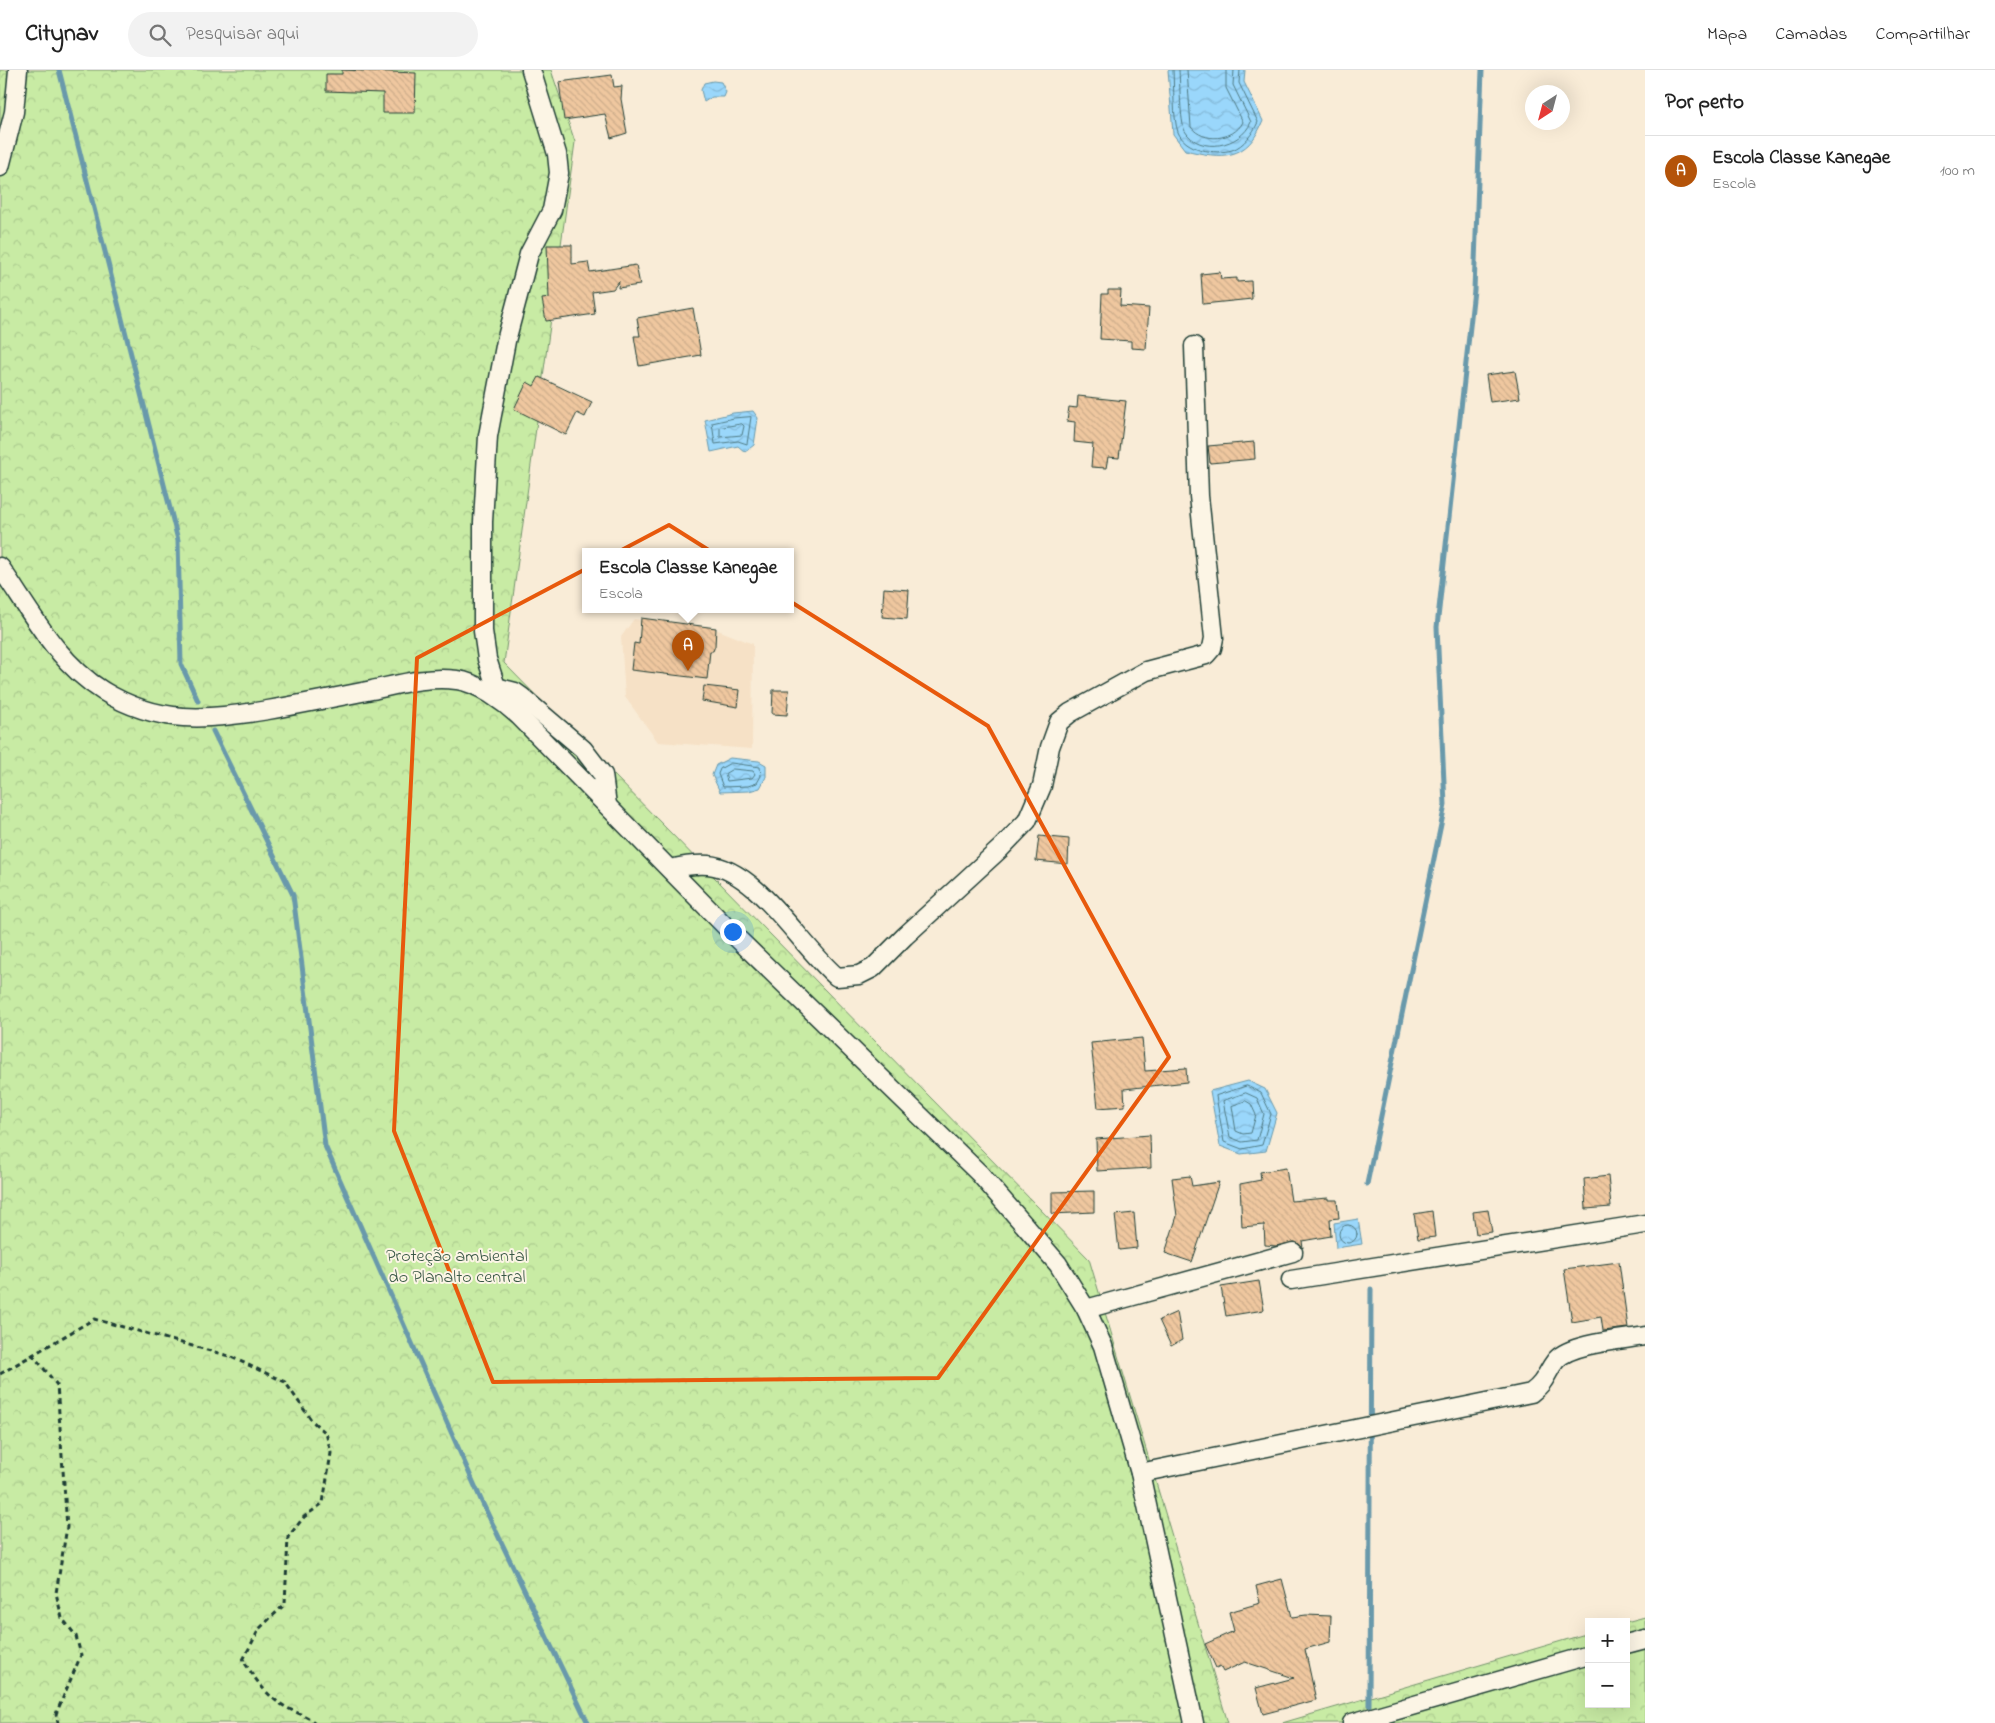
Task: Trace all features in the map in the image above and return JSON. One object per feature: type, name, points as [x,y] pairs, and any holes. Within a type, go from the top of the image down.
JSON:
[{"type":"street","points":[[0,167],[14,112],[18,70]]},
{"type":"street","points":[[531,70],[556,154],[559,173],[552,210],[529,254],[506,341],[488,436],[483,522],[483,630],[487,659],[498,693],[670,869],[980,1174],[1058,1264],[1086,1309],[1102,1346],[1140,1473],[1194,1723]]},
{"type":"street","points":[[670,869],[689,865],[710,865],[732,872],[767,902],[824,966],[837,977],[859,975],[873,968],[1001,848],[1027,821],[1042,786],[1050,747],[1059,722],[1084,704],[1146,671],[1206,655],[1212,648],[1214,638],[1199,496],[1194,346]]},
{"type":"street","points":[[0,567],[63,659],[103,691],[141,708],[169,716],[218,718],[306,704],[424,680],[459,680],[498,693]]},
{"type":"street","points":[[1291,1280],[1645,1224]]},
{"type":"street","points":[[1086,1309],[1293,1252]]},
{"type":"street","points":[[1140,1473],[1531,1394],[1543,1383],[1557,1360],[1574,1349],[1645,1336]]},
{"type":"street","points":[[1630,1643],[1645,1639]]},
{"type":"street","points":[[1352,1723],[1585,1656]]},
{"type":"path","points":[[0,1374],[94,1319],[229,1356],[285,1382],[312,1422],[326,1433],[331,1453],[322,1502],[304,1517],[288,1536],[285,1604],[259,1629],[243,1660],[257,1683],[284,1706],[305,1714],[315,1723]]},
{"type":"path","points":[[32,1354],[57,1385],[67,1527],[56,1593],[62,1618],[76,1636],[81,1655],[56,1714],[58,1723]]},
{"type":"highlighted area","points":[[669,525],[988,726],[1169,1057],[938,1378],[493,1382],[394,1131],[417,658]]},
{"type":"shaded area","points":[[634,619],[718,630],[753,644],[752,749],[658,742],[625,697],[621,637]]},
{"type":"green space","name":"Proteção ambiental do Planalto central","points":[[0,70],[551,70],[575,142],[504,663],[1089,1259],[1228,1723],[0,1723]]},
{"type":"green space","points":[[1645,1617],[1645,1723],[1282,1723],[1585,1634],[1585,1708],[1630,1708],[1630,1621]]},
{"type":"water","points":[[1168,70],[1245,70],[1244,82],[1263,121],[1257,134],[1249,144],[1232,154],[1222,155],[1185,150],[1173,134]]},
{"type":"water","points":[[721,82],[726,92],[724,97],[712,97],[704,102],[701,90],[704,83]]},
{"type":"water","points":[[753,411],[758,418],[754,445],[745,452],[738,446],[711,452],[705,420],[733,413]]},
{"type":"water","points":[[730,758],[759,761],[766,765],[766,777],[760,788],[749,791],[720,792],[712,775],[716,765]]},
{"type":"water","points":[[1248,1081],[1265,1089],[1277,1113],[1266,1151],[1241,1154],[1220,1146],[1210,1091]]},
{"type":"water","points":[[1358,1219],[1362,1244],[1336,1248],[1334,1223]]},
{"type":"building","points":[[342,70],[416,73],[415,113],[383,113],[383,93],[326,91],[326,74],[342,74]]},
{"type":"building","points":[[612,75],[614,87],[622,86],[621,99],[627,133],[611,138],[605,114],[564,120],[559,82]]},
{"type":"building","points":[[547,245],[572,245],[572,264],[588,262],[590,272],[636,265],[640,285],[618,288],[619,281],[613,289],[592,292],[595,314],[546,321],[542,299],[549,298]]},
{"type":"building","points":[[1220,272],[1221,279],[1237,278],[1237,282],[1251,281],[1252,299],[1203,304],[1201,274]]},
{"type":"building","points":[[1108,290],[1121,290],[1120,306],[1149,308],[1146,349],[1131,348],[1131,341],[1100,339],[1102,294],[1108,294]]},
{"type":"building","points":[[693,308],[701,355],[639,366],[634,336],[640,336],[637,318]]},
{"type":"building","points":[[1515,371],[1520,398],[1490,402],[1486,375]]},
{"type":"building","points":[[539,377],[592,402],[585,417],[577,413],[566,435],[514,409],[527,382],[534,386]]},
{"type":"building","points":[[1078,396],[1126,401],[1119,458],[1108,457],[1106,468],[1091,467],[1093,444],[1074,442],[1075,422],[1067,421],[1069,407],[1077,408]]},
{"type":"building","points":[[1254,442],[1255,459],[1210,463],[1208,446]]},
{"type":"building","points":[[884,588],[909,590],[907,619],[882,617]]},
{"type":"building","points":[[641,618],[716,628],[715,646],[713,651],[710,651],[707,679],[631,670],[634,643],[639,644]]},
{"type":"building","points":[[704,686],[740,690],[738,707],[702,701]]},
{"type":"building","points":[[773,690],[789,690],[787,715],[772,714]]},
{"type":"building","points":[[1039,836],[1069,839],[1068,864],[1036,861]]},
{"type":"building","points":[[1142,1038],[1145,1071],[1186,1068],[1187,1082],[1124,1089],[1125,1106],[1098,1108],[1091,1043]]},
{"type":"building","points":[[1150,1135],[1151,1168],[1097,1171],[1096,1139]]},
{"type":"building","points":[[1286,1168],[1291,1201],[1328,1198],[1328,1200],[1337,1200],[1339,1218],[1330,1219],[1331,1236],[1302,1241],[1303,1248],[1295,1242],[1276,1246],[1265,1245],[1264,1225],[1242,1227],[1240,1184],[1261,1180],[1260,1172]]},
{"type":"building","points":[[1190,1176],[1192,1186],[1219,1182],[1192,1262],[1165,1253],[1177,1216],[1172,1178]]},
{"type":"building","points":[[1608,1176],[1611,1207],[1586,1209],[1584,1179]]},
{"type":"building","points":[[1094,1191],[1094,1212],[1052,1214],[1052,1192]]},
{"type":"building","points":[[1488,1210],[1492,1232],[1476,1234],[1473,1212]]},
{"type":"building","points":[[1432,1211],[1435,1237],[1418,1239],[1414,1214]]},
{"type":"building","points":[[1134,1213],[1137,1248],[1119,1250],[1115,1215]]},
{"type":"building","points":[[1619,1262],[1628,1328],[1603,1331],[1601,1317],[1572,1322],[1564,1269]]},
{"type":"building","points":[[1259,1281],[1264,1310],[1226,1316],[1221,1287]]},
{"type":"building","points":[[1177,1312],[1182,1340],[1171,1346],[1159,1320]]},
{"type":"building","points":[[1282,1579],[1292,1617],[1306,1615],[1331,1616],[1330,1642],[1305,1649],[1316,1700],[1263,1714],[1256,1688],[1294,1678],[1245,1662],[1223,1672],[1220,1666],[1216,1668],[1205,1644],[1234,1631],[1229,1612],[1260,1603],[1256,1586]]},
{"type":"waterway","points":[[59,70],[178,540],[181,664],[198,701]]},
{"type":"waterway","points":[[1367,1184],[1445,805],[1437,627],[1474,290],[1482,70]]},
{"type":"waterway","points":[[213,731],[293,895],[325,1146],[482,1502],[588,1723]]},
{"type":"waterway","points":[[1369,1705],[1371,1289]]},
{"type":"place","name":"Escola Classe Kanegae","points":[[688,671]]}]
